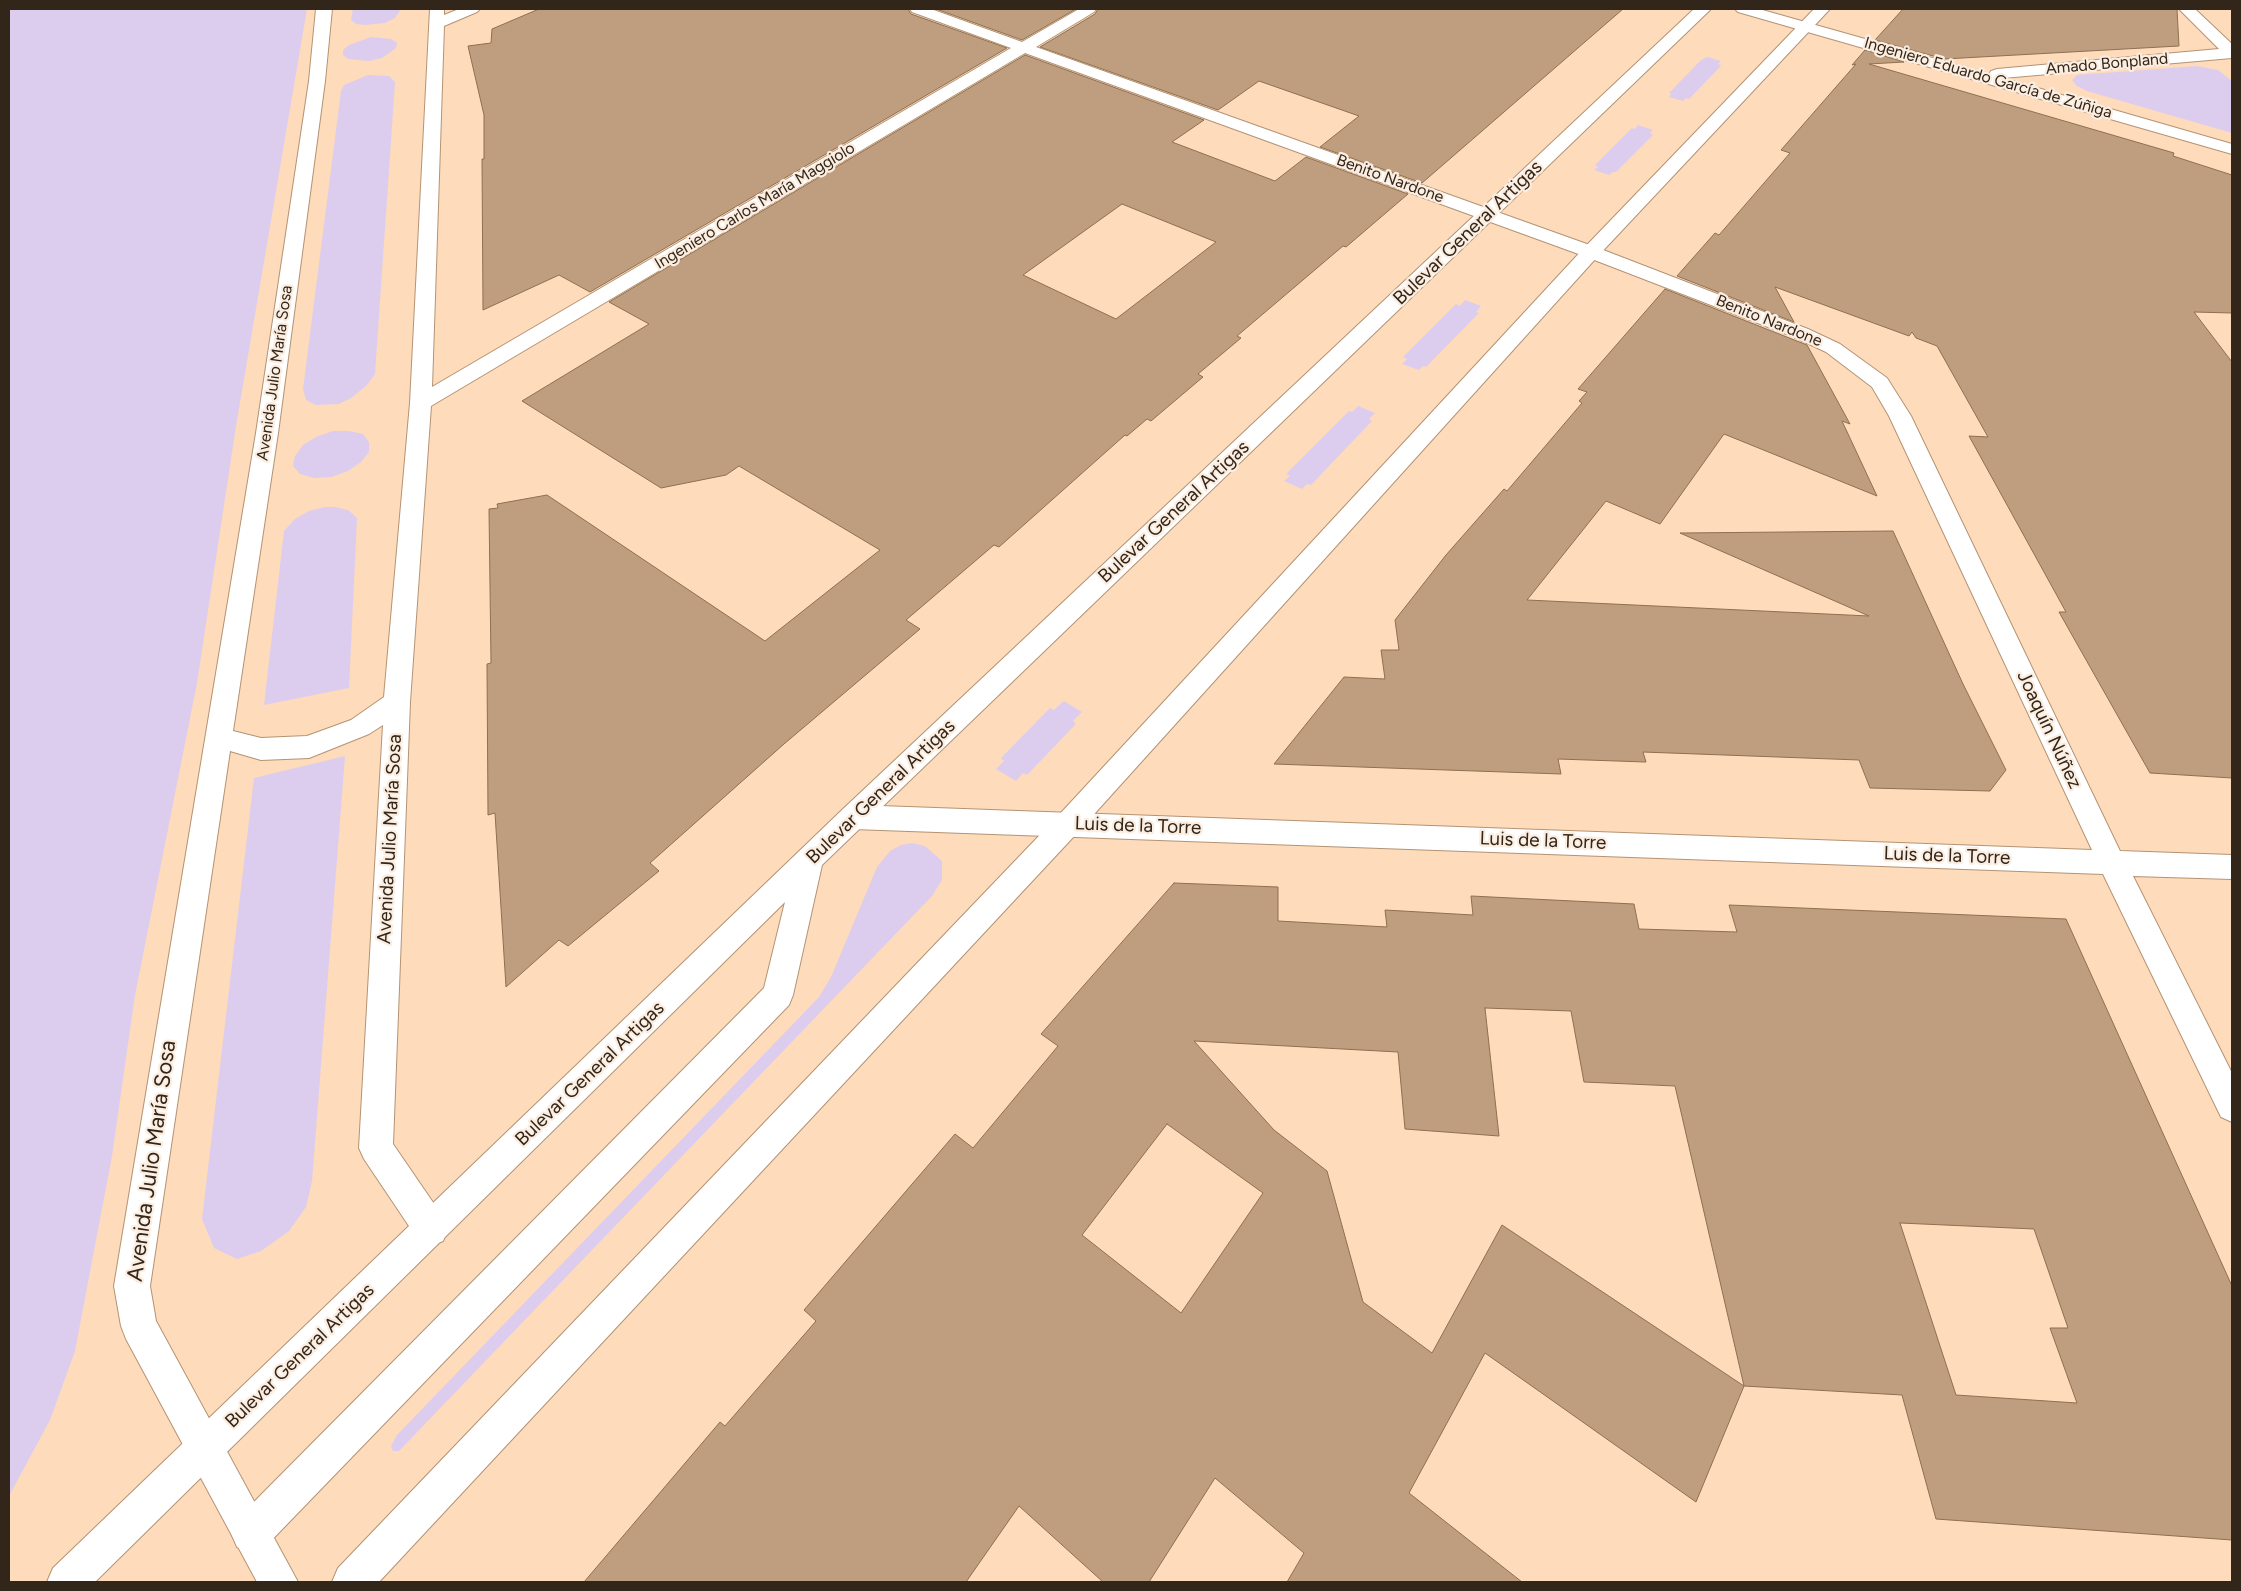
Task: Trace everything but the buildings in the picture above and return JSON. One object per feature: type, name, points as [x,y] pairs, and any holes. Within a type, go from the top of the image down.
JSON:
[{"type":"street","name":"Avenida Julio María Sosa","points":[[278,1582],[204,1449],[139,1326],[132,1286],[267,433],[315,90],[324,9]]},
{"type":"street","points":[[437,16],[472,9]]},
{"type":"street","name":"Benito Nardone","points":[[917,9],[1591,252],[1801,333],[1833,348],[1856,363]]},
{"type":"street","name":"Ingeniero Carlos María Maggiolo","points":[[421,403],[1089,9]]},
{"type":"street","name":"Bulevar General Artigas","points":[[67,1582],[853,817],[1488,215],[1702,9]]},
{"type":"street","name":"Ingeniero Eduardo García de Zúñiga","points":[[1743,9],[1813,17],[1981,76],[2232,149]]},
{"type":"street","points":[[2187,9],[2232,53]]},
{"type":"street","name":"Avenida Julio María Sosa","points":[[431,1229],[376,1148],[397,702],[421,403],[437,16]]},
{"type":"street","points":[[352,1582],[1068,824],[1591,252],[1813,17]]},
{"type":"street","name":"Amado Bonpland","points":[[1981,76],[2232,53]]},
{"type":"street","name":"Joaquín Núñez","points":[[1856,363],[1880,383],[1900,416],[2112,862],[2232,1106]]},
{"type":"street","name":"Avenida Julio María Sosa","points":[[218,737],[261,749],[309,747],[360,727],[397,702]]},
{"type":"street","name":"Luis de la Torre","points":[[853,817],[2232,867]]},
{"type":"street","points":[[251,1533],[778,995],[809,861]]},
{"type":"shaded area","points":[[9,9],[307,9],[236,426],[197,683],[135,995],[112,1156],[75,1351],[50,1420],[9,1496]]},
{"type":"shaded area","points":[[353,9],[401,9],[395,18],[385,23],[365,25],[356,24],[351,20]]},
{"type":"shaded area","points":[[371,37],[391,39],[397,43],[396,48],[382,58],[369,61],[348,59],[343,55],[343,50],[349,45]]},
{"type":"shaded area","points":[[1708,57],[1721,61],[1718,64],[1721,66],[1689,99],[1686,98],[1683,101],[1669,97],[1671,94],[1669,93],[1701,60]]},
{"type":"shaded area","points":[[2197,66],[2218,70],[2232,81],[2232,133],[2087,91],[2077,86],[2072,80],[2077,75]]},
{"type":"shaded area","points":[[368,75],[389,76],[395,82],[375,374],[367,385],[351,398],[339,404],[316,405],[306,400],[303,389],[341,91],[344,85]]},
{"type":"shaded area","points":[[1638,125],[1653,130],[1650,133],[1653,135],[1616,172],[1609,175],[1594,170],[1598,167],[1595,165],[1632,128],[1635,129]]},
{"type":"shaded area","points":[[1465,300],[1481,306],[1476,312],[1479,313],[1426,367],[1423,366],[1419,370],[1402,364],[1407,359],[1403,357],[1456,304],[1460,306]]},
{"type":"shaded area","points":[[1358,406],[1375,413],[1369,419],[1372,421],[1311,485],[1307,484],[1302,489],[1284,481],[1290,476],[1286,474],[1349,411],[1352,412]]},
{"type":"shaded area","points":[[333,431],[349,431],[363,434],[369,442],[369,452],[361,462],[348,471],[331,477],[314,478],[300,474],[293,466],[295,456],[303,445],[316,437]]},
{"type":"shaded area","points":[[325,507],[348,510],[357,518],[349,688],[264,705],[284,531],[295,519],[309,511]]},
{"type":"shaded area","points":[[1064,701],[1082,712],[1073,721],[1076,724],[1027,775],[1023,773],[1016,781],[996,769],[1004,761],[1001,758],[1050,708],[1054,710]]},
{"type":"shaded area","points":[[345,756],[312,1181],[306,1207],[289,1231],[261,1251],[237,1259],[214,1248],[202,1219],[254,778]]},
{"type":"shaded area","points":[[912,843],[925,846],[942,861],[942,880],[932,896],[399,1451],[393,1451],[391,1446],[397,1435],[819,997],[831,977],[877,867],[890,851],[901,845]]}]
